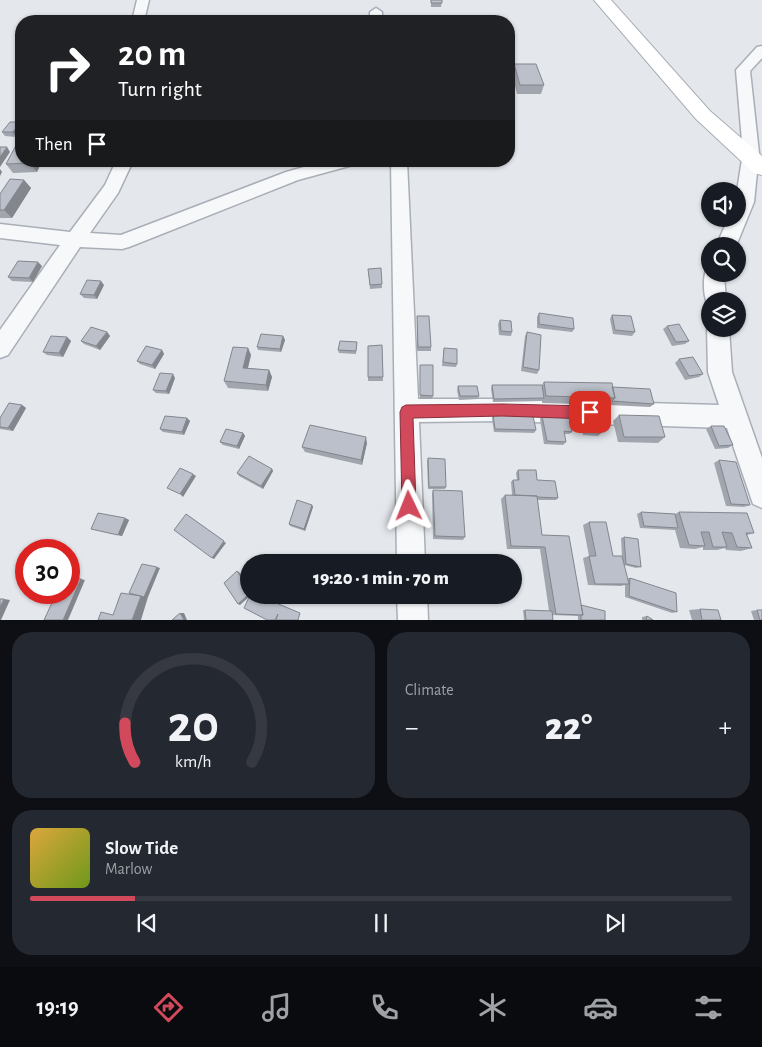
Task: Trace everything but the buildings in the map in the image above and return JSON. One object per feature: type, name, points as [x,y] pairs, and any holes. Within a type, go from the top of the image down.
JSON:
[{"type":"street","points":[[139,15],[143,0]]},
{"type":"street","points":[[602,0],[703,115],[756,163]]},
{"type":"street","points":[[730,237],[745,202],[756,163],[743,70],[762,50]]},
{"type":"street","points":[[0,348],[108,194],[124,167]]},
{"type":"street","points":[[0,231],[74,240],[122,242],[292,176],[324,167]]},
{"type":"street","points":[[399,167],[411,554]]},
{"type":"street","points":[[718,337],[720,372],[762,495]]},
{"type":"street","points":[[406,412],[502,410],[736,417]]},
{"type":"street","points":[[412,604],[413,620]]},
{"type":"route","points":[[409,506],[406,412],[502,410],[590,412]]}]
